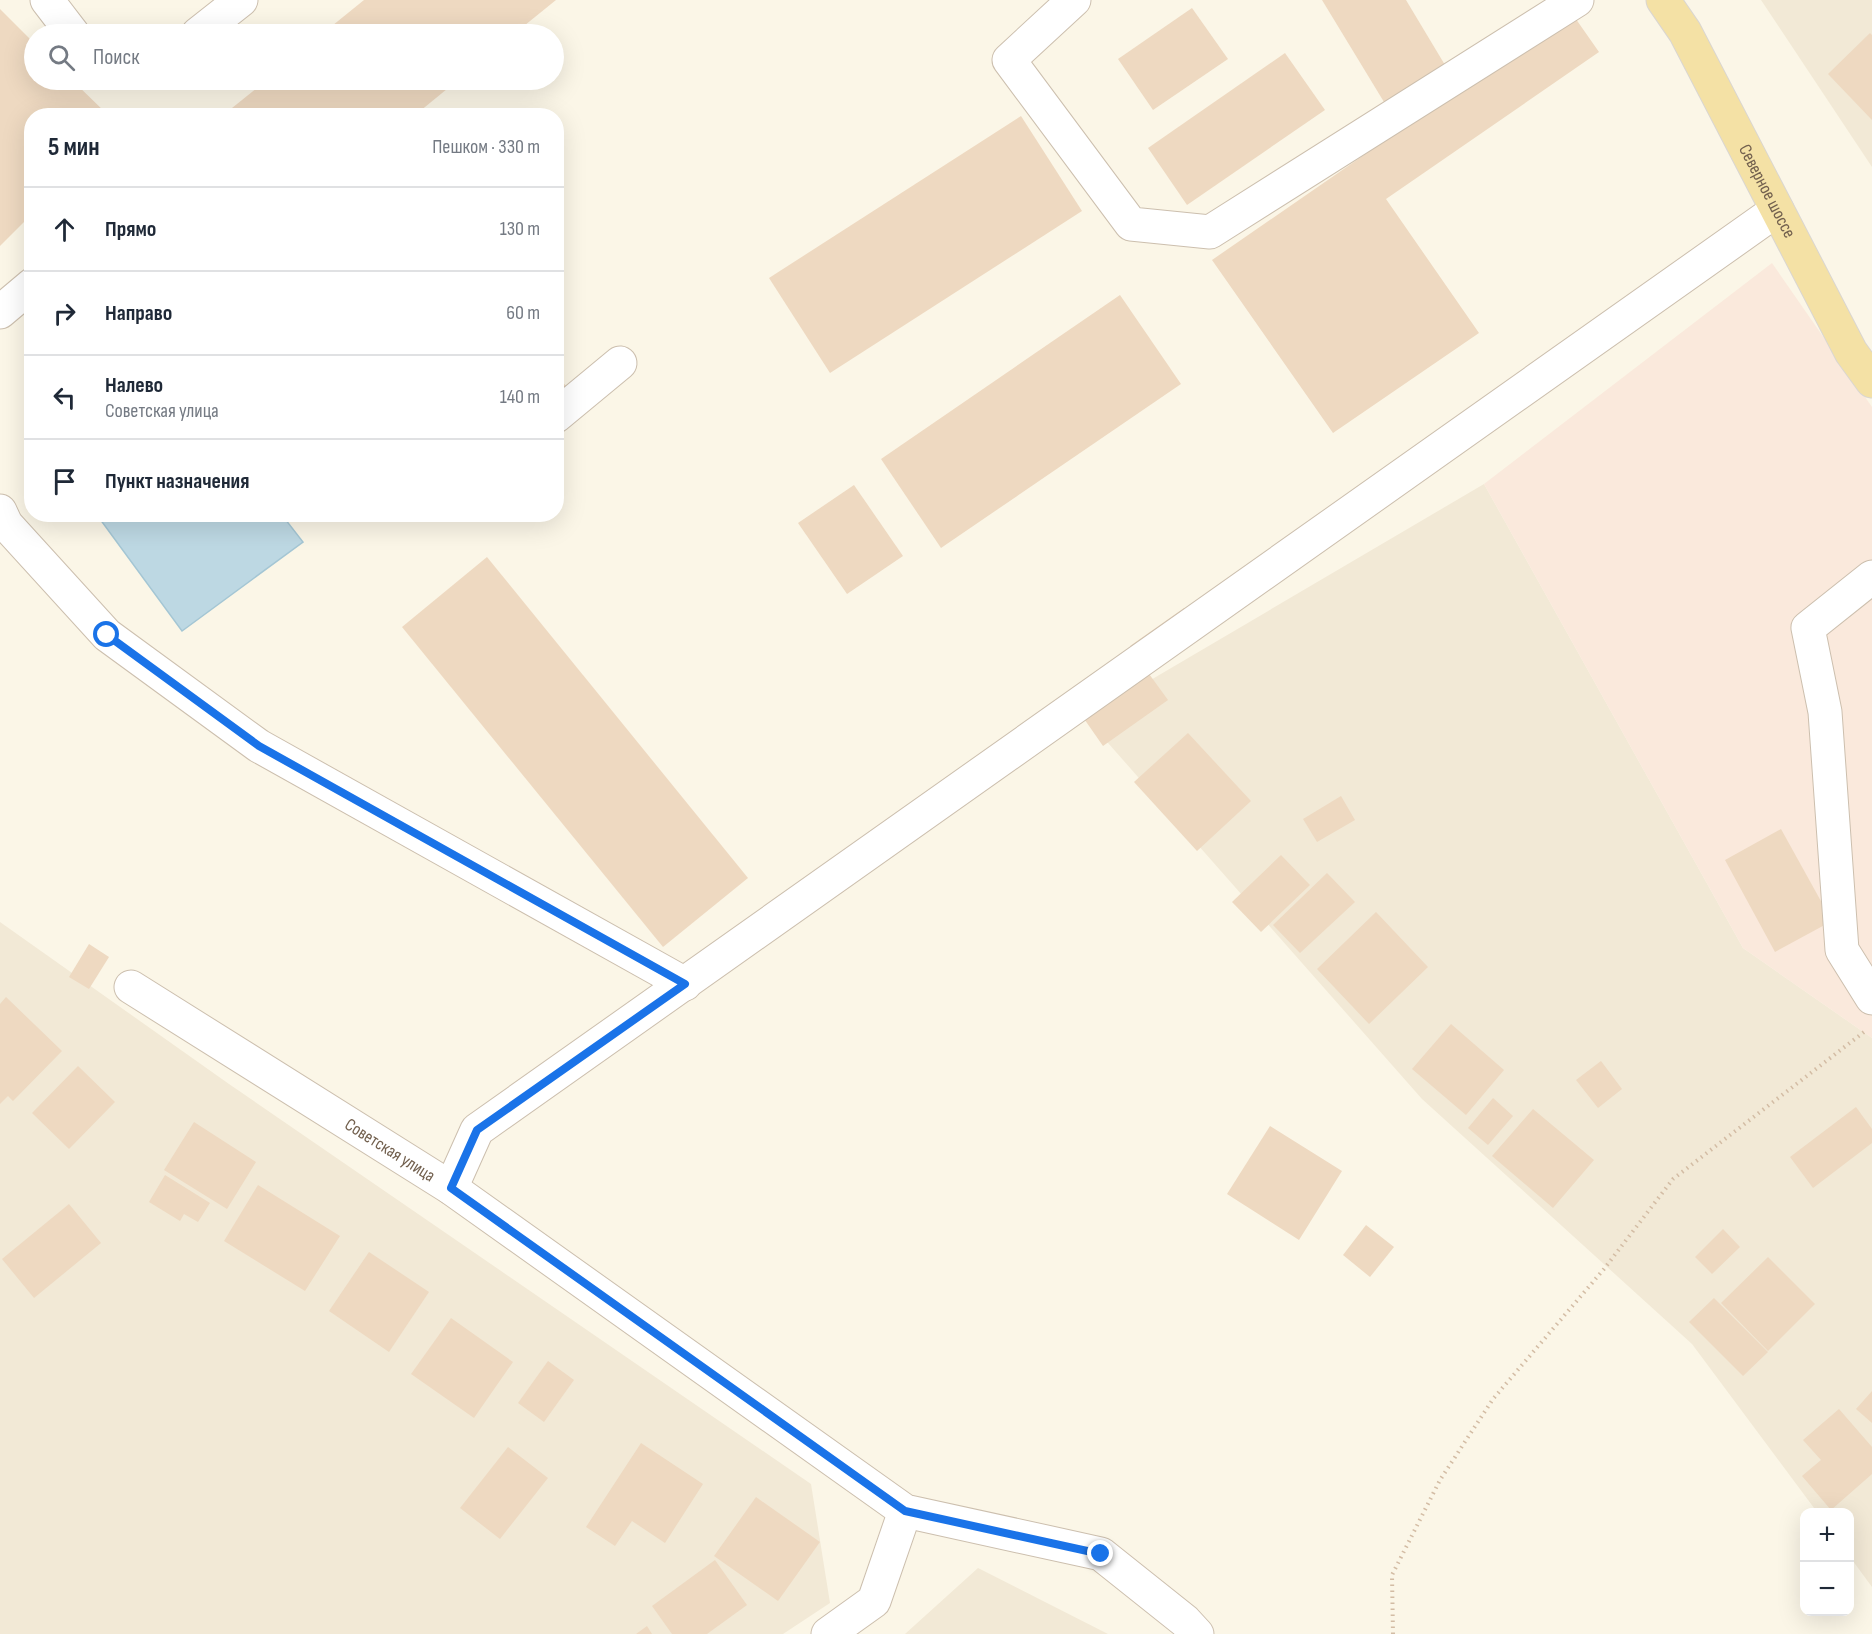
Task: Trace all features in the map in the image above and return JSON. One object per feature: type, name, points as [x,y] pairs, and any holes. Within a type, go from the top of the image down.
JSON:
[{"type":"main road","name":"Северное шоссе","points":[[1663,0],[1685,32],[1851,352],[1872,381]]},
{"type":"street","points":[[47,0],[65,24]]},
{"type":"street","points":[[211,24],[241,0]]},
{"type":"street","points":[[1074,0],[1009,60],[1131,224],[1210,232],[1576,0]]},
{"type":"street","points":[[451,1188],[477,1130],[1777,210]]},
{"type":"street","points":[[0,312],[24,292]]},
{"type":"street","points":[[564,409],[620,363]]},
{"type":"street","points":[[0,511],[6,524],[107,635],[259,746],[685,984]]},
{"type":"street","points":[[1872,577],[1808,628],[1825,712],[1842,950],[1872,998]]},
{"type":"street","name":"Советская улица","points":[[131,987],[451,1188],[905,1511],[1101,1554],[1185,1621],[1197,1634]]},
{"type":"street","points":[[828,1634],[874,1601],[905,1511]]},
{"type":"path","points":[[1393,1634],[1392,1575],[1440,1480],[1493,1399],[1604,1269],[1673,1179],[1872,1026]]},
{"type":"shaded area","points":[[1761,0],[1872,0],[1872,167]]},
{"type":"shaded area","points":[[1772,263],[1872,407],[1872,1038],[1743,948],[1484,484]]},
{"type":"shaded area","points":[[1484,484],[1743,948],[1872,1038],[1872,1587],[1854,1562],[1854,1508],[1814,1508],[1692,1344],[1422,1099],[1086,718]]},
{"type":"shaded area","points":[[0,922],[229,1084],[811,1484],[830,1603],[783,1634],[0,1634]]},
{"type":"shaded area","points":[[978,1568],[1108,1634],[905,1634]]},
{"type":"water","points":[[102,522],[287,522],[303,542],[182,631]]},
{"type":"building","points":[[364,0],[556,0],[526,24],[334,24]]},
{"type":"building","points":[[1322,0],[1406,0],[1445,65],[1384,102]]},
{"type":"building","points":[[1192,8],[1228,59],[1153,110],[1118,59]]},
{"type":"building","points":[[0,9],[24,33],[24,90],[82,90],[101,108],[24,108],[24,222],[0,246]]},
{"type":"building","points":[[1571,12],[1599,52],[1386,199],[1479,333],[1333,433],[1212,260]]},
{"type":"building","points":[[1870,33],[1872,35],[1872,120],[1828,74]]},
{"type":"building","points":[[1285,53],[1325,110],[1187,205],[1148,148]]},
{"type":"building","points":[[254,90],[446,90],[424,108],[232,108]]},
{"type":"building","points":[[1021,116],[1082,211],[830,373],[769,278]]},
{"type":"building","points":[[1120,295],[1181,384],[941,548],[881,459]]},
{"type":"building","points":[[564,384],[571,392],[564,398]]},
{"type":"building","points":[[854,485],[903,556],[847,594],[798,523]]},
{"type":"building","points":[[487,557],[748,878],[663,947],[402,627]]},
{"type":"building","points":[[1184,608],[1198,629],[1144,667],[1168,700],[1103,746],[1071,700],[1136,654],[1130,646]]},
{"type":"building","points":[[1188,733],[1251,801],[1197,851],[1134,782]]},
{"type":"building","points":[[1341,796],[1355,820],[1317,842],[1303,819]]},
{"type":"building","points":[[1781,829],[1832,921],[1775,952],[1725,860]]},
{"type":"building","points":[[1281,855],[1310,885],[1261,932],[1232,902]]},
{"type":"building","points":[[1327,873],[1355,902],[1300,953],[1273,925]]},
{"type":"building","points":[[1376,912],[1428,967],[1369,1024],[1317,969]]},
{"type":"building","points":[[89,944],[109,957],[89,989],[69,977]]},
{"type":"building","points":[[6,997],[62,1051],[13,1101],[8,1096],[0,1104],[0,1004]]},
{"type":"building","points":[[1451,1024],[1504,1070],[1466,1115],[1412,1069]]},
{"type":"building","points":[[1601,1061],[1622,1089],[1598,1108],[1576,1080]]},
{"type":"building","points":[[78,1066],[115,1102],[69,1149],[32,1113]]},
{"type":"building","points":[[1493,1098],[1513,1116],[1488,1145],[1468,1128]]},
{"type":"building","points":[[1856,1107],[1872,1129],[1872,1143],[1813,1188],[1790,1157]]},
{"type":"building","points":[[1533,1109],[1594,1160],[1553,1208],[1492,1156]]},
{"type":"building","points":[[194,1122],[256,1162],[227,1209],[164,1170]]},
{"type":"building","points":[[1270,1126],[1342,1171],[1299,1240],[1227,1194]]},
{"type":"building","points":[[165,1175],[210,1203],[198,1222],[184,1214],[180,1221],[149,1202]]},
{"type":"building","points":[[258,1185],[340,1236],[305,1291],[224,1241]]},
{"type":"building","points":[[69,1204],[101,1243],[34,1298],[2,1259]]},
{"type":"building","points":[[1366,1225],[1394,1247],[1370,1277],[1343,1255]]},
{"type":"building","points":[[1723,1229],[1740,1247],[1712,1274],[1695,1257]]},
{"type":"building","points":[[369,1252],[429,1292],[389,1352],[329,1311]]},
{"type":"building","points":[[1768,1257],[1815,1304],[1768,1351],[1721,1303]]},
{"type":"building","points":[[1714,1298],[1768,1352],[1743,1376],[1689,1322]]},
{"type":"building","points":[[451,1318],[513,1362],[474,1418],[411,1374]]},
{"type":"building","points":[[548,1361],[574,1380],[544,1422],[518,1403]]},
{"type":"building","points":[[1872,1391],[1872,1423],[1856,1409]]},
{"type":"building","points":[[1839,1409],[1872,1447],[1872,1474],[1833,1508],[1829,1508],[1802,1476],[1821,1460],[1803,1440]]},
{"type":"building","points":[[641,1443],[703,1484],[665,1543],[632,1521],[615,1546],[586,1527]]},
{"type":"building","points":[[508,1447],[548,1478],[500,1539],[460,1508]]},
{"type":"building","points":[[756,1497],[820,1542],[778,1601],[714,1556]]},
{"type":"building","points":[[715,1560],[747,1605],[707,1634],[672,1634],[652,1606]]},
{"type":"building","points":[[647,1626],[652,1634],[636,1634]]},
{"type":"route","points":[[107,635],[259,746],[685,984],[477,1130],[451,1188],[905,1511],[1101,1554]]}]
